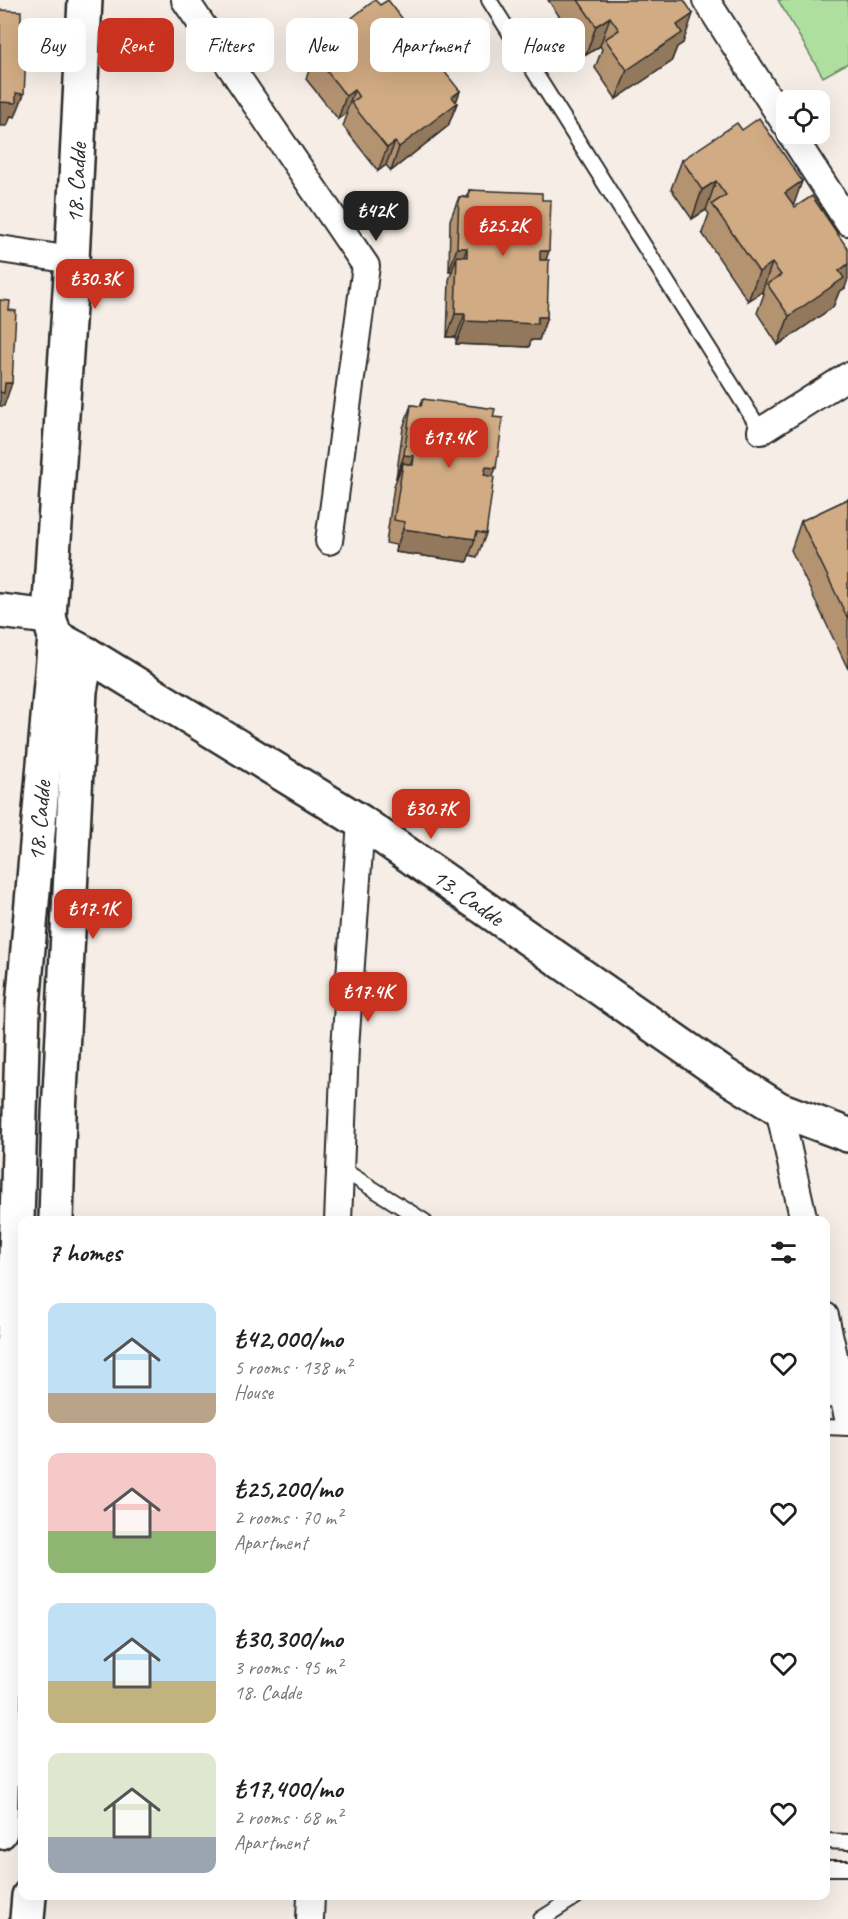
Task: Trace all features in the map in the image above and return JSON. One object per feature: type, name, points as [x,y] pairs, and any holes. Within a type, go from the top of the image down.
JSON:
[{"type":"street","name":"18. Cadde","points":[[0,1832],[23,1006],[52,627],[85,0]]},
{"type":"street","points":[[185,0],[366,266],[329,541]]},
{"type":"street","points":[[706,0],[776,109]]},
{"type":"street","points":[[797,144],[848,222]]},
{"type":"street","points":[[0,249],[72,260]]},
{"type":"street","points":[[761,431],[848,376]]},
{"type":"street","name":"13. Cadde","points":[[0,611],[52,627],[87,654],[361,822],[723,1074],[779,1110],[848,1136]]},
{"type":"street","name":"18. Cadde","points":[[56,1216],[80,691],[87,654]]},
{"type":"street","points":[[338,1216],[345,1048],[361,822]]},
{"type":"street","points":[[779,1110],[803,1216]]},
{"type":"street","points":[[830,1348],[839,1407]]},
{"type":"street","points":[[27,1919],[29,1900]]},
{"type":"street","points":[[310,1919],[311,1900]]},
{"type":"lane","points":[[489,0],[761,431]]},
{"type":"lane","points":[[340,1168],[416,1216]]},
{"type":"lane","points":[[830,1427],[848,1428]]},
{"type":"lane","points":[[830,1841],[848,1842]]},
{"type":"lane","points":[[830,1868],[848,1868]]},
{"type":"lane","points":[[541,1919],[571,1900]]},
{"type":"green space","points":[[778,0],[848,0],[848,63],[823,77]]},
{"type":"building","points":[[375,0],[380,5],[388,0],[402,18],[370,18],[370,72],[445,72],[460,91],[452,97],[457,103],[399,147],[395,142],[387,148],[351,103],[359,97],[354,90],[346,96],[327,72],[358,72],[358,18],[352,18]]},
{"type":"building","points":[[578,0],[684,0],[693,14],[677,25],[682,33],[627,70],[605,39],[619,30],[610,17],[596,26]]},
{"type":"building","points":[[0,10],[21,11],[21,18],[18,18],[18,72],[25,72],[24,94],[16,93],[16,103],[0,102]]},
{"type":"building","points":[[759,118],[802,181],[785,193],[795,207],[812,196],[848,249],[848,264],[839,271],[844,278],[789,316],[767,284],[781,275],[772,263],[759,272],[712,204],[726,195],[716,181],[702,190],[682,160],[737,123],[742,130]]},
{"type":"building","points":[[469,190],[542,193],[542,200],[551,200],[549,251],[540,251],[540,260],[549,260],[547,317],[538,317],[537,324],[465,321],[465,314],[455,314],[457,256],[467,257],[467,248],[457,248],[459,197],[469,198]]},
{"type":"building","points":[[0,300],[10,301],[9,310],[16,311],[12,383],[5,383],[4,393],[0,392]]},
{"type":"building","points":[[423,399],[495,409],[493,417],[503,418],[496,468],[486,467],[484,475],[494,477],[486,534],[477,532],[475,539],[403,529],[405,522],[394,520],[403,463],[413,465],[414,456],[404,455],[411,405],[421,406]]},
{"type":"building","points":[[848,499],[848,619],[801,521]]}]
